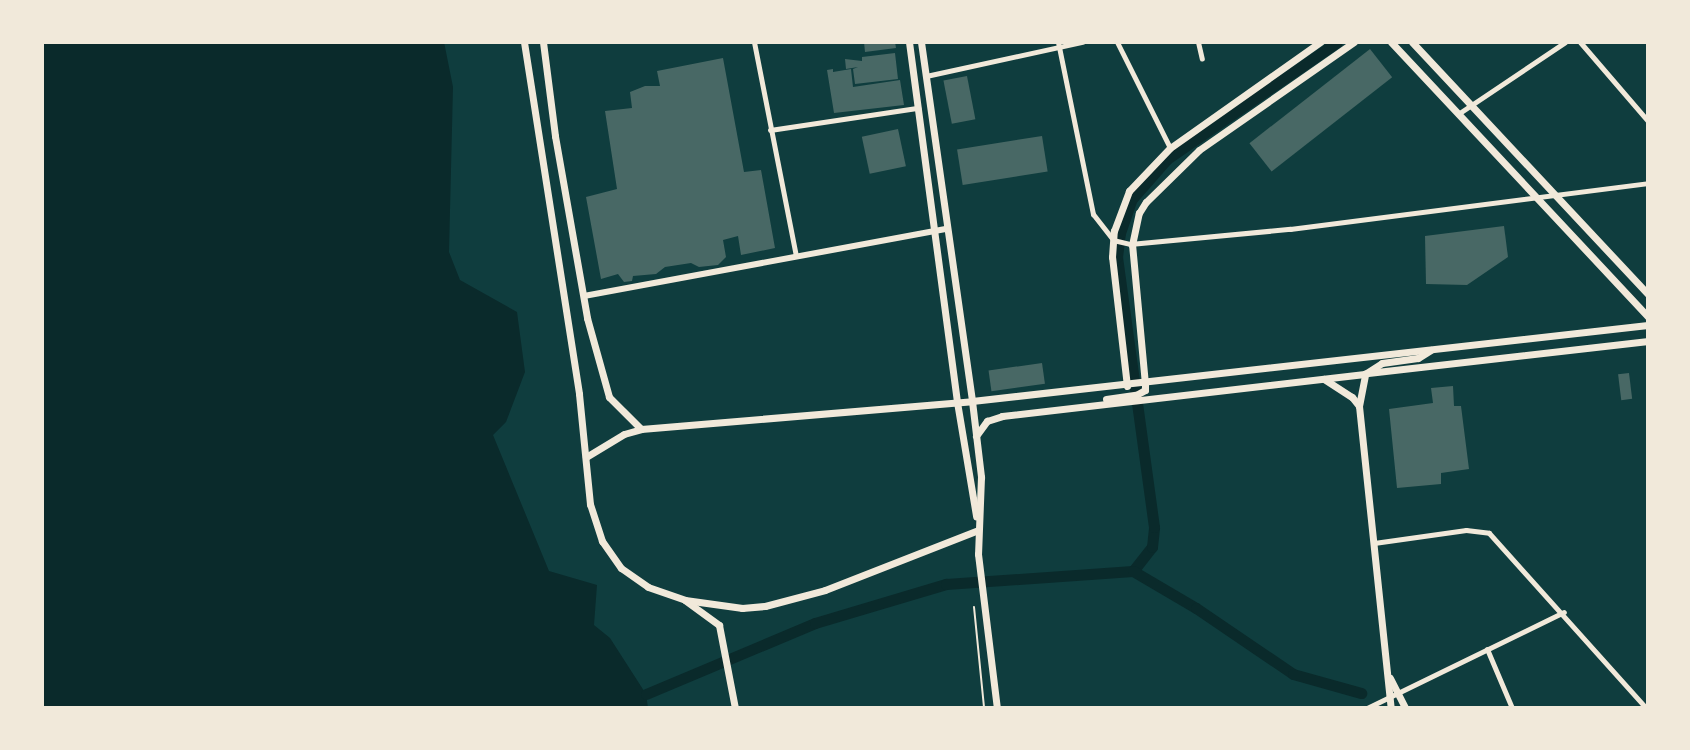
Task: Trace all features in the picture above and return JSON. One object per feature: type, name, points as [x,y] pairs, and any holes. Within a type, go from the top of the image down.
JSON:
[{"type":"main road","points":[[524,42],[579,394],[590,504],[602,541],[621,568],[648,587],[685,600],[742,608],[798,599],[978,530]]},
{"type":"main road","points":[[543,42],[555,136],[584,296],[609,397],[641,429]]},
{"type":"main road","points":[[909,42],[957,402],[978,530]]},
{"type":"main road","points":[[921,42],[981,477],[978,554],[997,708]]},
{"type":"main road","points":[[1128,386],[1113,277],[1114,240],[1129,191],[1170,148],[1320,42]]},
{"type":"main road","points":[[1133,397],[1145,390],[1131,245],[1139,213],[1177,168],[1354,42]]},
{"type":"main road","points":[[1391,42],[1648,317]]},
{"type":"main road","points":[[1412,42],[1648,294]]},
{"type":"main road","points":[[586,457],[624,434],[641,429],[1128,386],[1648,325]]},
{"type":"main road","points":[[975,438],[980,428],[996,417],[1133,397],[1148,399],[1648,341]]},
{"type":"main road","points":[[1391,708],[1359,406],[1365,374],[1382,363],[1418,358],[1431,350]]},
{"type":"main road","points":[[1324,379],[1342,389],[1359,406]]},
{"type":"main road","points":[[685,600],[721,629],[735,708]]},
{"type":"main road","points":[[1389,675],[1405,708]]},
{"type":"street","points":[[754,42],[796,256]]},
{"type":"street","points":[[925,76],[1082,42]]},
{"type":"street","points":[[1117,42],[1170,148]]},
{"type":"street","points":[[1198,42],[1202,59]]},
{"type":"street","points":[[1458,114],[1565,42]]},
{"type":"street","points":[[1580,42],[1648,121]]},
{"type":"street","points":[[1059,45],[1088,198],[1099,224],[1114,240],[1131,245],[1290,229],[1648,183]]},
{"type":"street","points":[[770,130],[918,108]]},
{"type":"street","points":[[584,296],[947,229]]},
{"type":"street","points":[[1374,543],[1481,530],[1496,538],[1646,708]]},
{"type":"street","points":[[1367,708],[1564,612]]},
{"type":"street","points":[[1487,649],[1512,708]]},
{"type":"path","points":[[974,607],[984,708]]},
{"type":"water","points":[[42,42],[444,42],[453,87],[449,252],[460,280],[517,312],[525,372],[506,422],[493,435],[549,571],[597,585],[594,625],[610,638],[646,694],[648,708],[42,708]]},
{"type":"building","points":[[864,42],[895,42],[896,48],[865,52]]},
{"type":"building","points":[[1370,49],[1392,77],[1272,172],[1249,143]]},
{"type":"building","points":[[895,53],[898,79],[855,84],[853,69],[858,67],[846,69],[845,59],[862,61],[862,57]]},
{"type":"building","points":[[723,58],[744,172],[761,170],[775,248],[741,255],[738,236],[723,240],[726,257],[718,265],[699,267],[691,263],[665,267],[656,274],[633,276],[632,281],[624,282],[618,274],[601,279],[586,197],[617,189],[605,111],[632,108],[630,92],[645,86],[660,86],[657,71]]},
{"type":"building","points":[[833,69],[833,72],[851,69],[853,87],[900,80],[904,105],[834,113],[827,70]]},
{"type":"building","points":[[967,76],[975,119],[952,124],[943,81]]},
{"type":"building","points":[[898,129],[906,166],[870,174],[862,137]]},
{"type":"building","points":[[1042,136],[1048,172],[963,185],[957,149]]},
{"type":"building","points":[[1504,226],[1508,257],[1467,285],[1426,284],[1425,236]]},
{"type":"building","points":[[1042,363],[1045,384],[991,391],[989,371]]},
{"type":"building","points":[[1629,373],[1632,399],[1621,400],[1618,374]]},
{"type":"building","points":[[1453,386],[1454,406],[1461,406],[1469,469],[1441,473],[1441,484],[1397,488],[1389,409],[1433,403],[1431,388]]},
{"type":"waterway","points":[[1133,571],[1152,547],[1154,527],[1117,257],[1120,233],[1132,199],[1167,159],[1337,42]]},
{"type":"waterway","points":[[646,694],[815,623],[946,584],[1133,571],[1196,608],[1293,674],[1361,693]]}]
